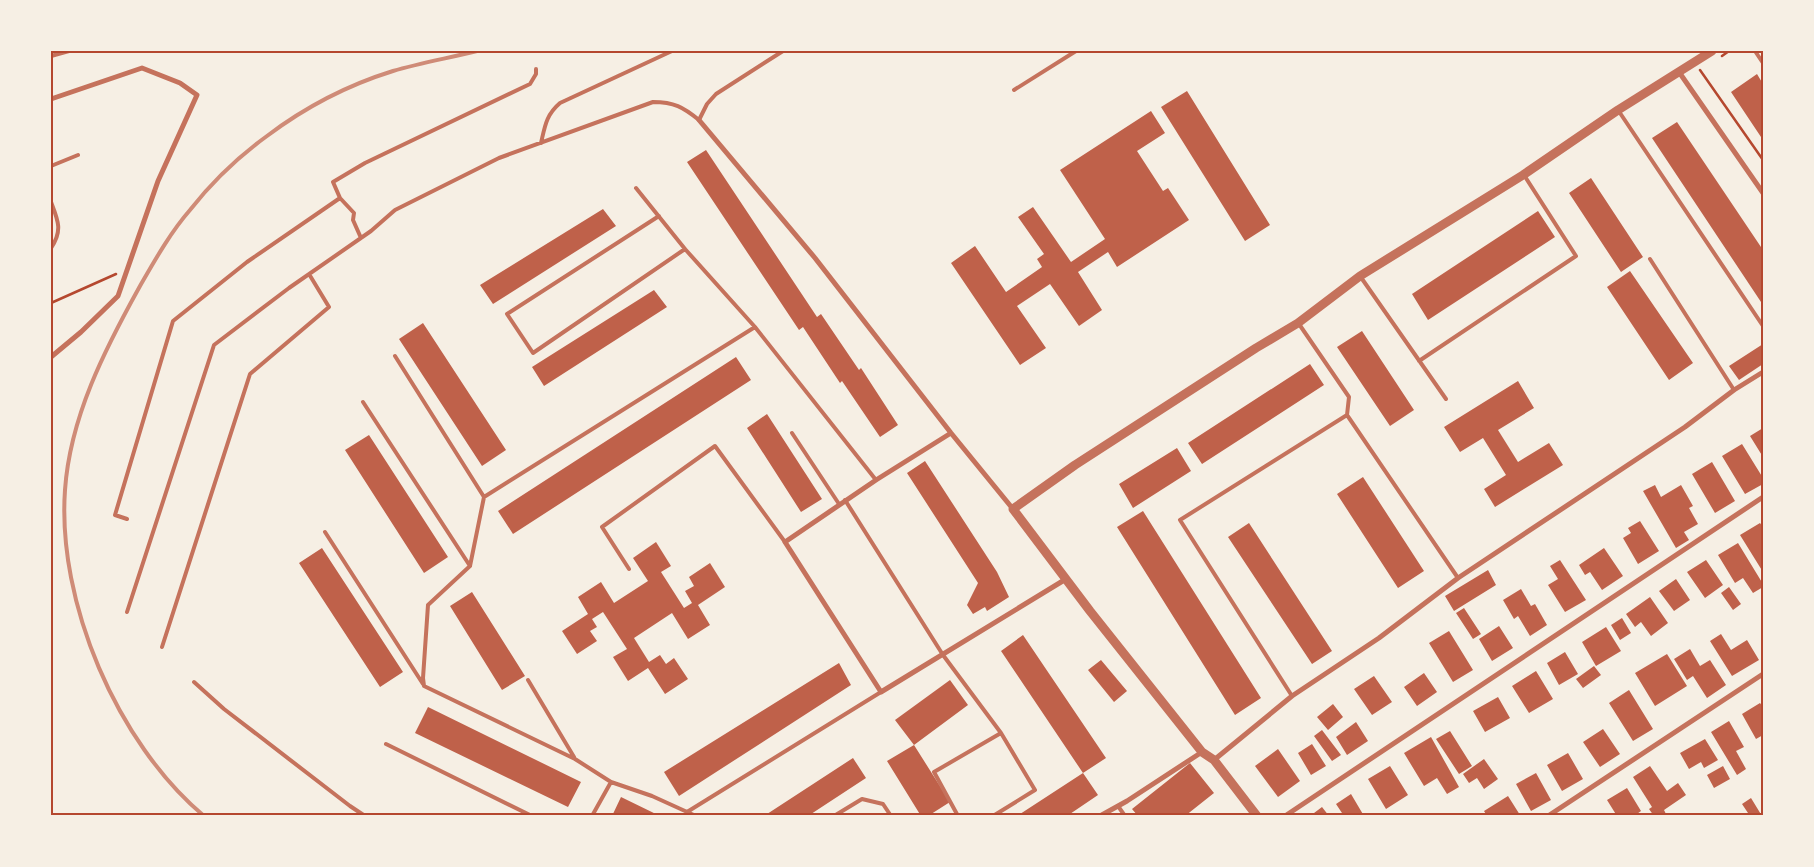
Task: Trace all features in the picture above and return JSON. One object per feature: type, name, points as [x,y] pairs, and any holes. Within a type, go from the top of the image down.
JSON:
[{"type":"street","points":[[1012,509],[1075,465],[1298,323],[1360,276],[1523,175],[1618,110],[1679,72],[1713,56]]},
{"type":"street","points":[[51,98],[142,68],[180,83],[197,95],[158,181],[118,296],[81,332],[51,357]]},
{"type":"street","points":[[1679,72],[1763,193]]},
{"type":"street","points":[[699,120],[814,258],[1202,752],[1214,760],[1257,816]]},
{"type":"street","points":[[1214,760],[1292,696],[1379,638],[1458,578],[1685,427],[1734,390],[1763,372]]},
{"type":"street","points":[[951,433],[845,500],[785,542],[881,692],[1066,578]]},
{"type":"street","points":[[1286,816],[1763,497]]},
{"type":"street","points":[[1548,816],[1763,674]]},
{"type":"street","points":[[1100,816],[1202,752]]},
{"type":"lane","points":[[51,56],[69,51]]},
{"type":"lane","points":[[541,143],[551,111],[560,103],[672,51]]},
{"type":"lane","points":[[127,612],[214,345],[361,238],[395,210],[499,158],[653,102],[666,102],[683,108],[699,120],[707,104],[716,94],[783,51]]},
{"type":"lane","points":[[1014,90],[1076,51]]},
{"type":"lane","points":[[1755,51],[1763,63]]},
{"type":"lane","points":[[361,238],[353,220],[354,213],[340,198],[333,182],[364,163],[530,84],[536,74],[536,69]]},
{"type":"lane","points":[[1618,110],[1763,326]]},
{"type":"lane","points":[[51,166],[78,155]]},
{"type":"lane","points":[[1418,361],[1576,256],[1523,175]]},
{"type":"lane","points":[[636,188],[685,250],[755,327],[876,480]]},
{"type":"lane","points":[[127,519],[115,515],[173,321],[247,262],[340,198]]},
{"type":"lane","points":[[51,202],[59,223],[57,239],[51,248]]},
{"type":"lane","points":[[659,216],[507,314],[533,353],[685,250]]},
{"type":"lane","points":[[1650,259],[1734,390]]},
{"type":"lane","points":[[162,647],[250,374],[329,306],[310,274]]},
{"type":"lane","points":[[1360,276],[1446,399]]},
{"type":"lane","points":[[1298,323],[1349,397],[1347,416],[1458,578]]},
{"type":"lane","points":[[484,497],[755,327]]},
{"type":"lane","points":[[395,356],[484,497],[470,566],[428,604],[424,686]]},
{"type":"lane","points":[[363,402],[470,566]]},
{"type":"lane","points":[[1292,696],[1180,520],[1347,416]]},
{"type":"lane","points":[[792,433],[839,504]]},
{"type":"lane","points":[[629,569],[602,527],[715,446],[785,542]]},
{"type":"lane","points":[[845,500],[943,655],[1001,733],[1035,790],[993,816]]},
{"type":"lane","points":[[325,532],[424,686],[575,759],[611,782],[652,796],[696,816]]},
{"type":"lane","points":[[528,680],[575,759]]},
{"type":"lane","points":[[194,682],[224,709],[365,816]]},
{"type":"lane","points":[[687,812],[881,692]]},
{"type":"lane","points":[[958,816],[934,772],[1001,733]]},
{"type":"lane","points":[[386,744],[532,816]]},
{"type":"lane","points":[[592,816],[611,782]]},
{"type":"lane","points":[[834,816],[862,799],[883,804],[891,816]]},
{"type":"lane","points":[[1118,806],[1125,816]]},
{"type":"path","points":[[1713,56],[1729,51]]},
{"type":"path","points":[[1707,65],[1700,70],[1763,160]]},
{"type":"path","points":[[51,303],[126,269]]},
{"type":"building","points":[[1757,74],[1763,84],[1763,140],[1731,92]]},
{"type":"building","points":[[1187,91],[1270,225],[1245,241],[1161,107]]},
{"type":"building","points":[[1151,111],[1165,133],[1137,151],[1163,191],[1168,188],[1189,220],[1117,267],[1108,252],[1078,272],[1102,310],[1079,326],[1050,284],[1017,306],[1046,348],[1020,365],[951,263],[975,246],[1006,292],[1042,267],[1037,259],[1044,254],[1018,217],[1033,207],[1071,262],[1105,239],[1060,170]]},
{"type":"building","points":[[1677,122],[1763,250],[1763,305],[1652,138]]},
{"type":"building","points":[[706,150],[817,317],[821,314],[859,370],[861,368],[898,425],[880,437],[842,381],[840,383],[803,327],[799,330],[687,162]]},
{"type":"building","points":[[1591,178],[1643,257],[1621,272],[1569,193]]},
{"type":"building","points":[[603,209],[616,226],[493,304],[480,285]]},
{"type":"building","points":[[1538,211],[1555,237],[1428,320],[1412,294]]},
{"type":"building","points":[[1630,271],[1693,363],[1669,380],[1607,287]]},
{"type":"building","points":[[654,290],[667,307],[544,386],[532,367]]},
{"type":"building","points":[[423,323],[506,450],[482,466],[399,339]]},
{"type":"building","points":[[1362,331],[1414,410],[1390,426],[1337,347]]},
{"type":"building","points":[[1763,344],[1763,364],[1739,380],[1729,366]]},
{"type":"building","points":[[736,357],[751,380],[513,534],[498,511]]},
{"type":"building","points":[[1310,364],[1324,385],[1202,464],[1188,443]]},
{"type":"building","points":[[1518,381],[1534,408],[1498,430],[1518,462],[1549,443],[1563,465],[1495,507],[1484,489],[1506,475],[1483,438],[1460,452],[1444,427]]},
{"type":"building","points":[[767,414],[822,499],[801,512],[747,428]]},
{"type":"building","points":[[1763,428],[1763,457],[1750,436]]},
{"type":"building","points":[[369,435],[448,557],[424,573],[345,450]]},
{"type":"building","points":[[1742,444],[1763,478],[1763,484],[1745,494],[1722,456]]},
{"type":"building","points":[[1177,448],[1191,471],[1133,508],[1119,484]]},
{"type":"building","points":[[925,461],[997,572],[1009,597],[987,611],[985,607],[973,614],[967,605],[978,583],[907,473]]},
{"type":"building","points":[[1712,462],[1735,501],[1715,513],[1692,474]]},
{"type":"building","points":[[1363,477],[1424,571],[1398,588],[1337,494]]},
{"type":"building","points":[[1655,485],[1661,497],[1681,485],[1693,506],[1689,508],[1698,524],[1684,532],[1689,540],[1676,548],[1643,491]]},
{"type":"building","points":[[1143,511],[1261,698],[1235,715],[1117,527]]},
{"type":"building","points":[[1640,521],[1659,551],[1638,564],[1623,538],[1631,533],[1628,528]]},
{"type":"building","points":[[1249,523],[1332,651],[1312,664],[1228,537]]},
{"type":"building","points":[[1760,523],[1763,527],[1763,572],[1740,535]]},
{"type":"building","points":[[656,542],[671,566],[661,572],[684,608],[692,603],[685,591],[694,586],[689,577],[710,563],[725,587],[698,605],[710,625],[688,639],[672,613],[634,638],[649,662],[660,655],[666,664],[674,658],[688,679],[665,694],[648,668],[628,681],[613,657],[627,649],[603,612],[592,619],[597,627],[590,631],[597,641],[577,654],[562,631],[588,614],[578,597],[601,582],[614,603],[648,581],[633,558]]},
{"type":"building","points":[[1738,543],[1763,584],[1763,587],[1753,593],[1743,578],[1735,583],[1718,555]]},
{"type":"building","points":[[322,548],[403,672],[380,687],[299,563]]},
{"type":"building","points":[[1604,548],[1623,576],[1602,590],[1590,572],[1585,575],[1579,565]]},
{"type":"building","points":[[1560,560],[1586,600],[1565,612],[1548,585],[1558,579],[1550,566]]},
{"type":"building","points":[[1706,560],[1723,585],[1705,598],[1687,572]]},
{"type":"building","points":[[1488,570],[1496,585],[1454,611],[1445,596]]},
{"type":"building","points":[[1676,579],[1690,600],[1674,611],[1659,591]]},
{"type":"building","points":[[1729,587],[1741,604],[1733,610],[1721,593]]},
{"type":"building","points":[[1521,589],[1531,606],[1535,604],[1547,625],[1530,636],[1518,616],[1514,619],[1503,600]]},
{"type":"building","points":[[472,592],[525,676],[502,690],[450,606]]},
{"type":"building","points":[[1650,597],[1668,623],[1651,636],[1641,622],[1635,627],[1626,614]]},
{"type":"building","points":[[1464,608],[1481,634],[1473,639],[1456,613]]},
{"type":"building","points":[[1622,618],[1631,633],[1620,640],[1611,625]]},
{"type":"building","points":[[1499,626],[1513,648],[1492,661],[1479,639]]},
{"type":"building","points":[[1606,627],[1621,651],[1596,666],[1582,642]]},
{"type":"building","points":[[1449,631],[1473,670],[1453,682],[1429,643]]},
{"type":"building","points":[[1721,634],[1731,650],[1747,640],[1759,660],[1732,676],[1710,641]]},
{"type":"building","points":[[1023,635],[1106,758],[1083,773],[1001,651]]},
{"type":"building","points":[[1690,649],[1700,666],[1710,660],[1726,685],[1707,698],[1693,676],[1687,680],[1674,659]]},
{"type":"building","points":[[1565,652],[1578,674],[1559,685],[1547,663]]},
{"type":"building","points":[[1667,654],[1687,686],[1655,706],[1635,673]]},
{"type":"building","points":[[1101,660],[1127,691],[1114,702],[1088,670]]},
{"type":"building","points":[[839,663],[851,685],[679,796],[664,772]]},
{"type":"building","points":[[1594,666],[1601,675],[1583,688],[1576,679]]},
{"type":"building","points":[[1536,671],[1553,699],[1529,713],[1512,686]]},
{"type":"building","points":[[1424,673],[1437,692],[1417,706],[1404,687]]},
{"type":"building","points":[[1374,676],[1392,702],[1372,715],[1354,689]]},
{"type":"building","points":[[950,680],[968,705],[914,745],[895,720]]},
{"type":"building","points":[[1629,690],[1653,729],[1633,741],[1609,703]]},
{"type":"building","points":[[1498,697],[1510,718],[1485,732],[1473,711]]},
{"type":"building","points":[[1760,703],[1763,707],[1763,735],[1756,739],[1742,714]]},
{"type":"building","points":[[1333,704],[1343,717],[1328,730],[1317,717]]},
{"type":"building","points":[[428,707],[581,782],[568,807],[415,733]]},
{"type":"building","points":[[1729,721],[1744,747],[1736,751],[1746,769],[1737,775],[1711,732]]},
{"type":"building","points":[[1356,722],[1368,741],[1347,755],[1336,737]]},
{"type":"building","points":[[1603,729],[1620,754],[1600,767],[1583,742]]},
{"type":"building","points":[[1322,730],[1341,755],[1332,761],[1314,736]]},
{"type":"building","points":[[1450,731],[1472,766],[1459,774],[1436,739]]},
{"type":"building","points":[[1431,737],[1459,787],[1447,794],[1437,778],[1424,786],[1404,753]]},
{"type":"building","points":[[1705,739],[1718,760],[1704,768],[1701,762],[1689,769],[1680,753]]},
{"type":"building","points":[[1312,744],[1326,766],[1311,775],[1298,753]]},
{"type":"building","points":[[914,745],[950,802],[928,816],[921,816],[887,761]]},
{"type":"building","points":[[1278,749],[1300,781],[1278,797],[1255,766]]},
{"type":"building","points":[[1568,753],[1583,779],[1562,791],[1547,765]]},
{"type":"building","points":[[853,758],[866,778],[808,816],[764,816]]},
{"type":"building","points":[[1484,759],[1498,779],[1484,789],[1477,778],[1469,783],[1463,774]]},
{"type":"building","points":[[1190,763],[1214,793],[1185,816],[1138,816],[1132,809]]},
{"type":"building","points":[[1390,766],[1408,795],[1386,809],[1368,779]]},
{"type":"building","points":[[1650,766],[1667,791],[1678,783],[1686,795],[1664,810],[1667,816],[1654,816],[1649,809],[1652,807],[1633,777]]},
{"type":"building","points":[[1723,766],[1730,779],[1714,788],[1707,775]]},
{"type":"building","points":[[1083,773],[1098,795],[1067,816],[1017,816]]},
{"type":"building","points":[[1536,773],[1551,800],[1531,811],[1516,784]]},
{"type":"building","points":[[1627,788],[1641,811],[1634,816],[1617,816],[1607,800]]},
{"type":"building","points":[[1351,794],[1364,816],[1344,816],[1336,804]]},
{"type":"building","points":[[1508,796],[1520,815],[1487,816],[1484,811]]},
{"type":"building","points":[[621,797],[660,816],[612,816]]},
{"type":"building","points":[[1751,798],[1762,816],[1750,816],[1742,804]]},
{"type":"building","points":[[1322,807],[1329,816],[1310,816]]},
{"type":"railway","points":[[204,816],[173,786],[144,750],[120,710],[99,668],[83,623],[71,578],[65,533],[65,490],[74,436],[91,384],[114,334],[163,247],[198,200],[236,161],[256,144],[296,116],[343,90],[393,71],[477,51]]}]
